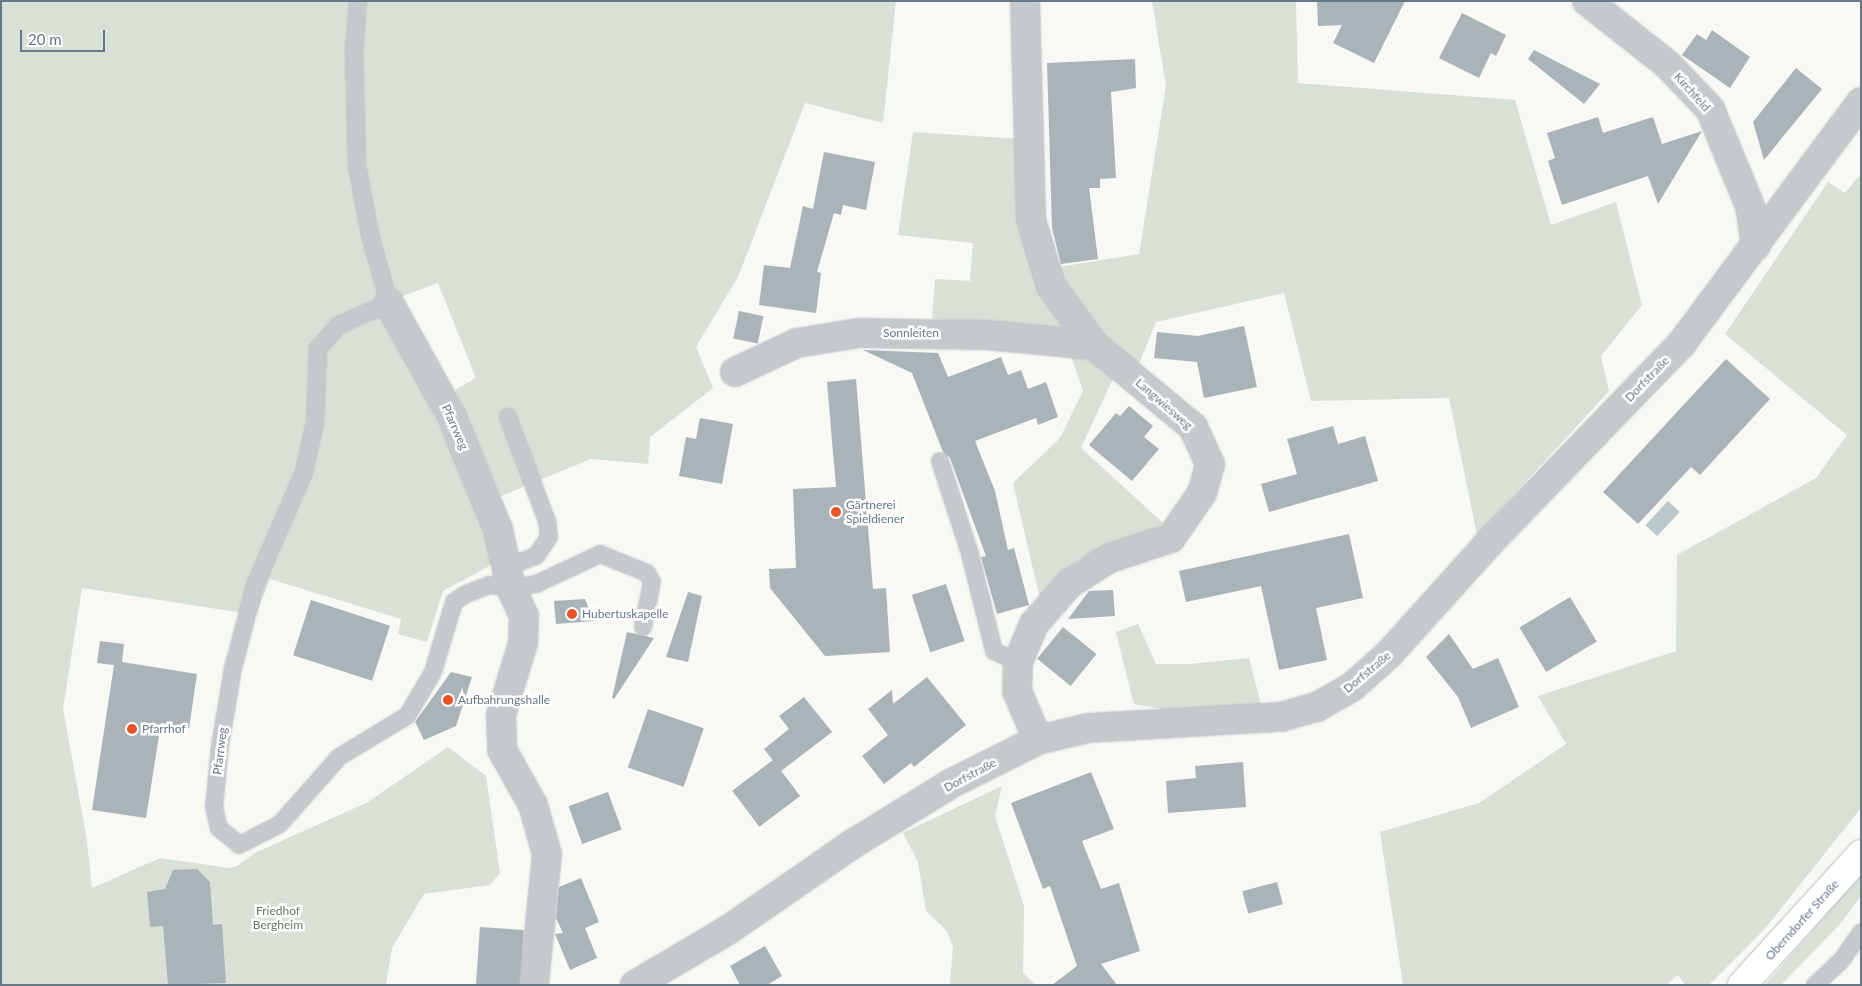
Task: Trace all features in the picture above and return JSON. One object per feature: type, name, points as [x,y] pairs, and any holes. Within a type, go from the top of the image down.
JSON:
[{"type":"main road","name":"Oberndorfer Straße","points":[[1742,985],[1861,854]]},
{"type":"street","name":"Langwiesweg","points":[[1025,1],[1031,219],[1051,286],[1094,345],[1193,427],[1210,464],[1202,493],[1171,538],[1108,559],[1070,582],[1034,624],[1018,662],[1017,691],[1038,740]]},
{"type":"street","name":"Kirchfeld","points":[[1587,1],[1668,65],[1710,109],[1750,206],[1756,246]]},
{"type":"street","name":"Dorfstraße","points":[[635,985],[728,930],[851,845],[942,789],[1038,740],[1088,728],[1281,717],[1317,707],[1352,687],[1389,654],[1488,544],[1682,343],[1756,246],[1861,102]]},
{"type":"street","name":"Pfarrweg","points":[[389,303],[451,415],[498,528],[509,577],[524,616],[523,643],[501,715],[502,750],[533,805],[546,854],[534,985]]},
{"type":"street","name":"Sonnleiten","points":[[735,372],[797,344],[858,333],[986,335],[1094,345]]},
{"type":"lane","name":"Pfarrweg","points":[[358,1],[354,52],[357,166],[370,235],[389,303],[339,325],[318,348],[315,422],[304,472],[255,585],[232,668],[220,746],[214,807],[219,828],[239,845],[280,824],[339,757],[407,716],[433,672],[454,602],[466,594],[509,577]]},
{"type":"lane","points":[[508,417],[547,521],[550,537],[536,556],[509,577]]},
{"type":"lane","points":[[940,461],[970,554],[994,651],[1018,662]]},
{"type":"lane","points":[[509,577],[536,584],[600,554],[647,573],[652,582],[643,627]]},
{"type":"lane","points":[[1815,985],[1841,961],[1861,932]]},
{"type":"green space","name":"Friedhof Bergheim","points":[[1,1],[896,1],[883,123],[805,103],[738,277],[696,347],[713,388],[650,437],[648,464],[591,459],[501,496],[455,390],[476,378],[438,283],[381,304],[487,527],[493,564],[443,591],[427,642],[398,634],[401,619],[270,579],[256,615],[82,588],[63,709],[86,834],[92,888],[160,858],[229,868],[237,866],[255,853],[368,802],[448,747],[486,776],[500,873],[490,885],[424,894],[392,948],[386,985],[1,985]]},
{"type":"green space","points":[[1152,1],[1296,1],[1298,83],[1515,100],[1551,225],[1616,202],[1642,305],[1601,356],[1609,391],[1477,535],[1449,398],[1311,401],[1284,293],[1156,322],[1137,369],[1102,340],[1052,268],[1139,254],[1166,86]]},
{"type":"green space","points":[[913,132],[1021,139],[1062,318],[1062,326],[1056,333],[932,318],[935,279],[970,281],[973,243],[898,235]]},
{"type":"green space","points":[[1861,173],[1861,808],[1763,931],[1709,985],[1685,985],[1678,975],[1666,985],[1403,985],[1380,832],[1479,803],[1566,744],[1538,696],[1676,651],[1677,555],[1816,478],[1847,435],[1725,334],[1828,182],[1845,193]]},
{"type":"green space","points":[[1071,356],[1097,361],[1115,374],[1081,448],[1163,523],[1152,531],[1108,545],[1077,560],[1040,599],[1013,483],[1060,438],[1083,391]]},
{"type":"green space","points":[[1138,624],[1156,664],[1189,664],[1249,658],[1262,708],[1177,712],[1134,704],[1116,632]]},
{"type":"green space","points":[[1002,786],[995,816],[1024,906],[1023,973],[1036,985],[950,985],[953,947],[947,931],[926,911],[918,862],[903,833]]},
{"type":"green space","points":[[1861,874],[1861,896],[1841,923],[1781,985],[1765,985]]},
{"type":"shaded area","points":[[1668,501],[1680,512],[1657,536],[1645,525]]},
{"type":"building","points":[[1317,1],[1405,1],[1374,63],[1333,43],[1342,25],[1318,26]]},
{"type":"building","points":[[1462,13],[1506,35],[1496,56],[1491,53],[1479,78],[1439,58]]},
{"type":"building","points":[[1712,30],[1750,57],[1730,88],[1682,55],[1697,34],[1706,40]]},
{"type":"building","points":[[1534,50],[1600,84],[1584,104],[1528,59]]},
{"type":"building","points":[[1135,59],[1136,88],[1111,92],[1116,178],[1100,179],[1100,188],[1089,188],[1098,259],[1061,264],[1052,228],[1047,63]]},
{"type":"building","points":[[1796,68],[1822,89],[1764,160],[1753,122]]},
{"type":"building","points":[[1598,117],[1603,133],[1653,117],[1662,144],[1702,131],[1658,204],[1648,176],[1562,205],[1548,161],[1555,158],[1547,133]]},
{"type":"building","points":[[824,152],[875,162],[866,210],[843,205],[841,215],[834,213],[817,272],[821,273],[816,313],[759,305],[764,265],[790,268],[803,206],[813,209]]},
{"type":"building","points":[[739,311],[763,316],[758,344],[733,338]]},
{"type":"building","points":[[1244,326],[1257,387],[1204,398],[1197,362],[1154,358],[1157,332],[1198,336]]},
{"type":"building","points":[[863,350],[938,353],[948,377],[1001,357],[1008,375],[1021,370],[1028,389],[1046,382],[1058,417],[1038,425],[1036,418],[975,441],[995,491],[1008,550],[1014,548],[1029,605],[997,614],[981,557],[986,556],[950,458],[943,452],[912,373]]},
{"type":"building","points":[[1726,359],[1770,399],[1700,475],[1691,467],[1638,524],[1603,492]]},
{"type":"building","points":[[856,379],[873,589],[886,588],[890,652],[825,656],[770,588],[769,569],[796,568],[793,489],[836,487],[827,382]]},
{"type":"building","points":[[1129,406],[1153,426],[1144,437],[1159,449],[1132,481],[1089,445],[1116,413],[1120,416]]},
{"type":"building","points":[[700,418],[733,424],[722,484],[679,476],[686,437],[696,439]]},
{"type":"building","points":[[1333,426],[1338,444],[1365,436],[1378,481],[1269,512],[1261,484],[1297,474],[1287,439]]},
{"type":"building","points":[[1349,534],[1363,598],[1316,608],[1327,660],[1279,670],[1261,586],[1186,602],[1179,571]]},
{"type":"building","points":[[946,584],[965,641],[930,652],[912,595]]},
{"type":"building","points":[[1113,590],[1115,616],[1068,619],[1089,591]]},
{"type":"building","points":[[688,592],[702,596],[688,662],[666,657]]},
{"type":"building","points":[[1570,597],[1597,642],[1546,672],[1519,627]]},
{"type":"building","name":"Hubertuskapelle","points":[[585,599],[594,621],[556,624],[554,601]]},
{"type":"building","points":[[311,600],[390,626],[372,681],[293,655]]},
{"type":"building","points":[[1063,627],[1096,654],[1071,686],[1037,659]]},
{"type":"building","points":[[627,632],[654,638],[614,699],[612,698]]},
{"type":"building","points":[[1449,634],[1473,669],[1498,658],[1519,707],[1471,728],[1458,697],[1426,657]]},
{"type":"building","name":"Pfarrhof","points":[[100,641],[124,644],[122,662],[197,674],[189,728],[161,723],[146,818],[92,810],[114,665],[97,663]]},
{"type":"building","name":"Aufbahrungshalle","points":[[451,672],[472,677],[456,726],[424,740],[415,722]]},
{"type":"building","points":[[927,677],[966,725],[914,767],[911,763],[884,784],[862,756],[888,735],[868,709],[892,690],[893,704]]},
{"type":"building","points":[[804,697],[832,732],[781,771],[764,749],[789,729],[779,716]]},
{"type":"building","points":[[648,709],[704,728],[684,787],[628,768]]},
{"type":"building","points":[[773,760],[800,796],[759,827],[732,791]]},
{"type":"building","points":[[1243,762],[1246,807],[1168,813],[1166,781],[1196,778],[1195,766]]},
{"type":"building","points":[[1091,772],[1114,829],[1082,841],[1101,889],[1119,883],[1140,951],[1101,964],[1117,985],[1052,985],[1077,966],[1050,886],[1043,889],[1011,803]]},
{"type":"building","points":[[608,792],[622,830],[582,844],[569,806]]},
{"type":"building","points":[[197,869],[210,882],[213,925],[222,924],[226,983],[168,985],[163,926],[150,927],[147,892],[165,889],[173,870]]},
{"type":"building","points":[[581,878],[599,922],[585,928],[597,958],[570,970],[555,934],[563,933],[556,918],[559,887]]},
{"type":"building","points":[[1277,882],[1283,904],[1248,914],[1242,891]]},
{"type":"building","points":[[480,927],[524,930],[520,985],[476,985]]},
{"type":"building","points":[[765,946],[782,976],[767,985],[740,985],[730,966]]},
{"type":"place","name":"Gärtnerei Spieldiener","points":[[836,512]]},
{"type":"place","name":"Hubertuskapelle","points":[[572,614]]},
{"type":"place","name":"Aufbahrungshalle","points":[[448,700]]},
{"type":"place","name":"Pfarrhof","points":[[132,729]]}]
